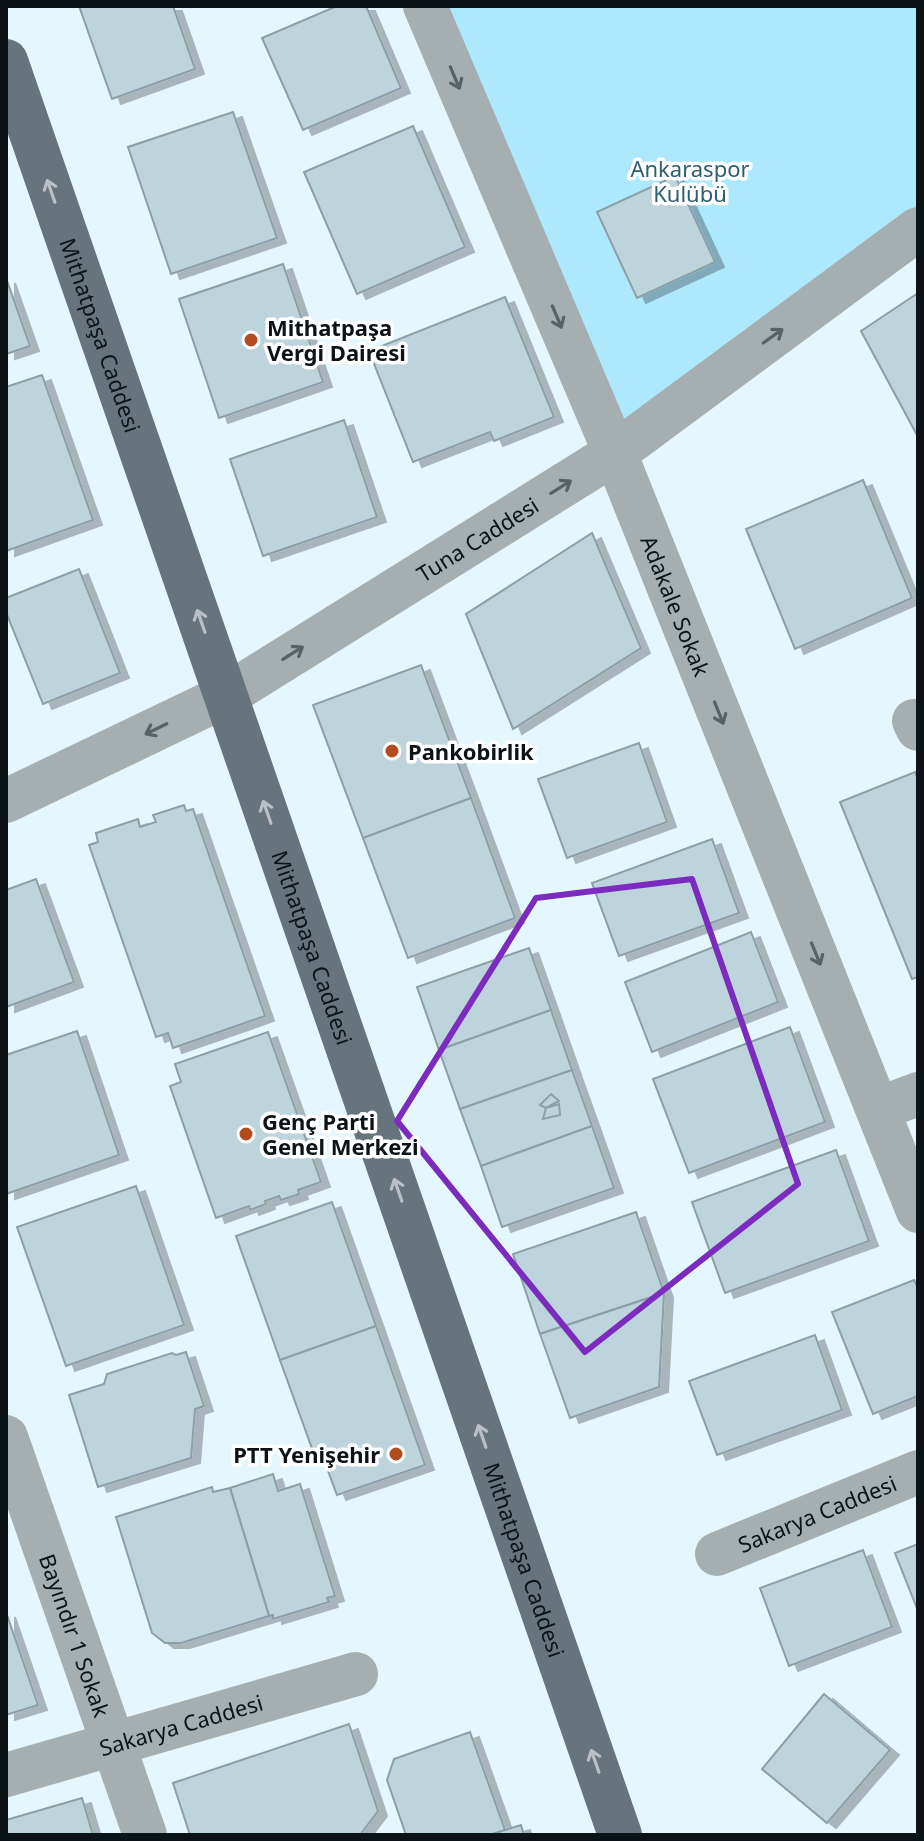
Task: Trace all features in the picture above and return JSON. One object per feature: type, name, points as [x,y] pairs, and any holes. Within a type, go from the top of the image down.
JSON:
[{"type":"main road","name":"Mithatpaşa Caddesi","points":[[6,61],[620,1835]]},
{"type":"street","name":"Adakale Sokak","points":[[425,6],[615,453],[918,1211]]},
{"type":"street","name":"Tuna Caddesi","points":[[6,801],[227,695],[615,453],[918,229]]},
{"type":"street","points":[[878,1109],[918,1094]]},
{"type":"street","name":"Bayındır 1 Sokak","points":[[6,1437],[145,1835]]},
{"type":"street","name":"Sakarya Caddesi","points":[[717,1554],[918,1472]]},
{"type":"street","name":"Sakarya Caddesi","points":[[6,1775],[356,1674]]},
{"type":"highlighted area","points":[[692,879],[798,1184],[585,1352],[397,1121],[536,898]]},
{"type":"green space","name":"Ankaraspor Kulübü","points":[[425,6],[918,6],[918,229],[615,453]]},
{"type":"building","points":[[79,6],[173,6],[195,69],[112,99]]},
{"type":"building","points":[[337,6],[366,6],[401,88],[303,130],[262,38]]},
{"type":"building","points":[[233,112],[277,238],[171,274],[128,147]]},
{"type":"building","points":[[413,126],[465,247],[357,294],[304,172]]},
{"type":"building","points":[[675,176],[715,262],[637,298],[597,212]]},
{"type":"building","name":"Mithatpaşa Vergi Dairesi","points":[[283,264],[323,382],[219,418],[179,299]]},
{"type":"building","points":[[6,278],[30,346],[6,354]]},
{"type":"building","points":[[918,293],[918,437],[861,331]]},
{"type":"building","points":[[505,297],[554,417],[494,441],[490,432],[413,462],[369,351]]},
{"type":"building","points":[[42,375],[93,520],[6,551],[6,387]]},
{"type":"building","points":[[344,420],[377,517],[263,556],[230,459]]},
{"type":"building","points":[[863,480],[912,598],[795,649],[746,529]]},
{"type":"building","points":[[592,533],[641,648],[513,729],[466,614]]},
{"type":"building","points":[[79,569],[120,673],[43,704],[6,612],[6,598]]},
{"type":"building","name":"Pankobirlik","points":[[421,665],[471,798],[363,838],[313,705]]},
{"type":"building","points":[[639,743],[667,822],[567,858],[538,779]]},
{"type":"building","points":[[915,772],[918,780],[918,977],[912,979],[840,802]]},
{"type":"building","points":[[471,798],[515,918],[408,958],[363,838]]},
{"type":"building","points":[[184,805],[186,811],[193,809],[265,1016],[173,1048],[168,1033],[156,1037],[89,845],[98,842],[96,833],[138,819],[140,827],[156,822],[153,815]]},
{"type":"building","points":[[712,839],[739,913],[619,956],[592,883]]},
{"type":"building","points":[[36,879],[74,982],[6,1007],[6,890]]},
{"type":"building","points":[[751,932],[778,1002],[652,1052],[625,982]]},
{"type":"building","points":[[529,948],[551,1010],[439,1050],[417,987]]},
{"type":"building","points":[[551,1010],[572,1070],[460,1109],[439,1050]]},
{"type":"building","points":[[790,1027],[825,1122],[689,1173],[653,1079]]},
{"type":"building","points":[[77,1031],[119,1155],[6,1194],[6,1055]]},
{"type":"building","name":"Genç Parti Genel Merkezi","points":[[268,1032],[321,1182],[298,1190],[299,1194],[281,1200],[279,1196],[250,1210],[249,1206],[216,1218],[170,1086],[181,1082],[175,1064]]},
{"type":"building","points":[[572,1070],[592,1126],[481,1166],[460,1109]]},
{"type":"building","points":[[551,1094],[559,1101],[546,1108],[540,1105]]},
{"type":"building","points":[[559,1104],[560,1115],[543,1119],[546,1108]]},
{"type":"building","points":[[592,1126],[614,1188],[502,1227],[481,1166]]},
{"type":"building","points":[[836,1150],[869,1241],[725,1293],[692,1202]]},
{"type":"building","points":[[136,1186],[184,1325],[66,1366],[17,1227]]},
{"type":"building","points":[[332,1202],[376,1326],[280,1360],[236,1236]]},
{"type":"building","points":[[636,1212],[664,1293],[540,1334],[513,1254]]},
{"type":"building","points":[[914,1280],[918,1288],[918,1396],[873,1414],[832,1312]]},
{"type":"building","points":[[664,1293],[659,1387],[570,1418],[540,1334]]},
{"type":"building","points":[[376,1326],[425,1465],[337,1495],[325,1463],[318,1465],[280,1360]]},
{"type":"building","points":[[815,1335],[842,1410],[717,1455],[689,1381]]},
{"type":"building","points":[[186,1352],[204,1406],[195,1409],[191,1458],[98,1487],[69,1395],[104,1384],[107,1374],[172,1353]]},
{"type":"building","points":[[273,1474],[278,1491],[300,1484],[335,1596],[327,1598],[329,1602],[273,1619],[273,1615],[269,1616],[230,1488]]},
{"type":"building","points":[[212,1487],[213,1492],[230,1488],[269,1616],[181,1643],[165,1643],[152,1633],[116,1517]]},
{"type":"building","points":[[918,1544],[918,1611],[895,1553]]},
{"type":"building","points":[[863,1550],[892,1627],[789,1666],[760,1588]]},
{"type":"building","points":[[6,1612],[38,1705],[6,1715]]},
{"type":"building","points":[[824,1694],[890,1750],[827,1823],[762,1769]]},
{"type":"building","points":[[349,1724],[378,1811],[360,1835],[190,1835],[173,1783]]},
{"type":"building","points":[[470,1732],[505,1830],[490,1835],[406,1835],[387,1780],[394,1759]]},
{"type":"building","points":[[82,1798],[93,1835],[6,1835],[6,1820]]},
{"type":"building","points":[[521,1825],[524,1835],[490,1835],[505,1830]]},
{"type":"place","name":"Mithatpaşa Vergi Dairesi","points":[[251,340]]},
{"type":"place","name":"Pankobirlik","points":[[392,751]]},
{"type":"place","name":"Genç Parti Genel Merkezi","points":[[246,1134]]},
{"type":"place","name":"PTT Yenişehir","points":[[396,1454]]}]
